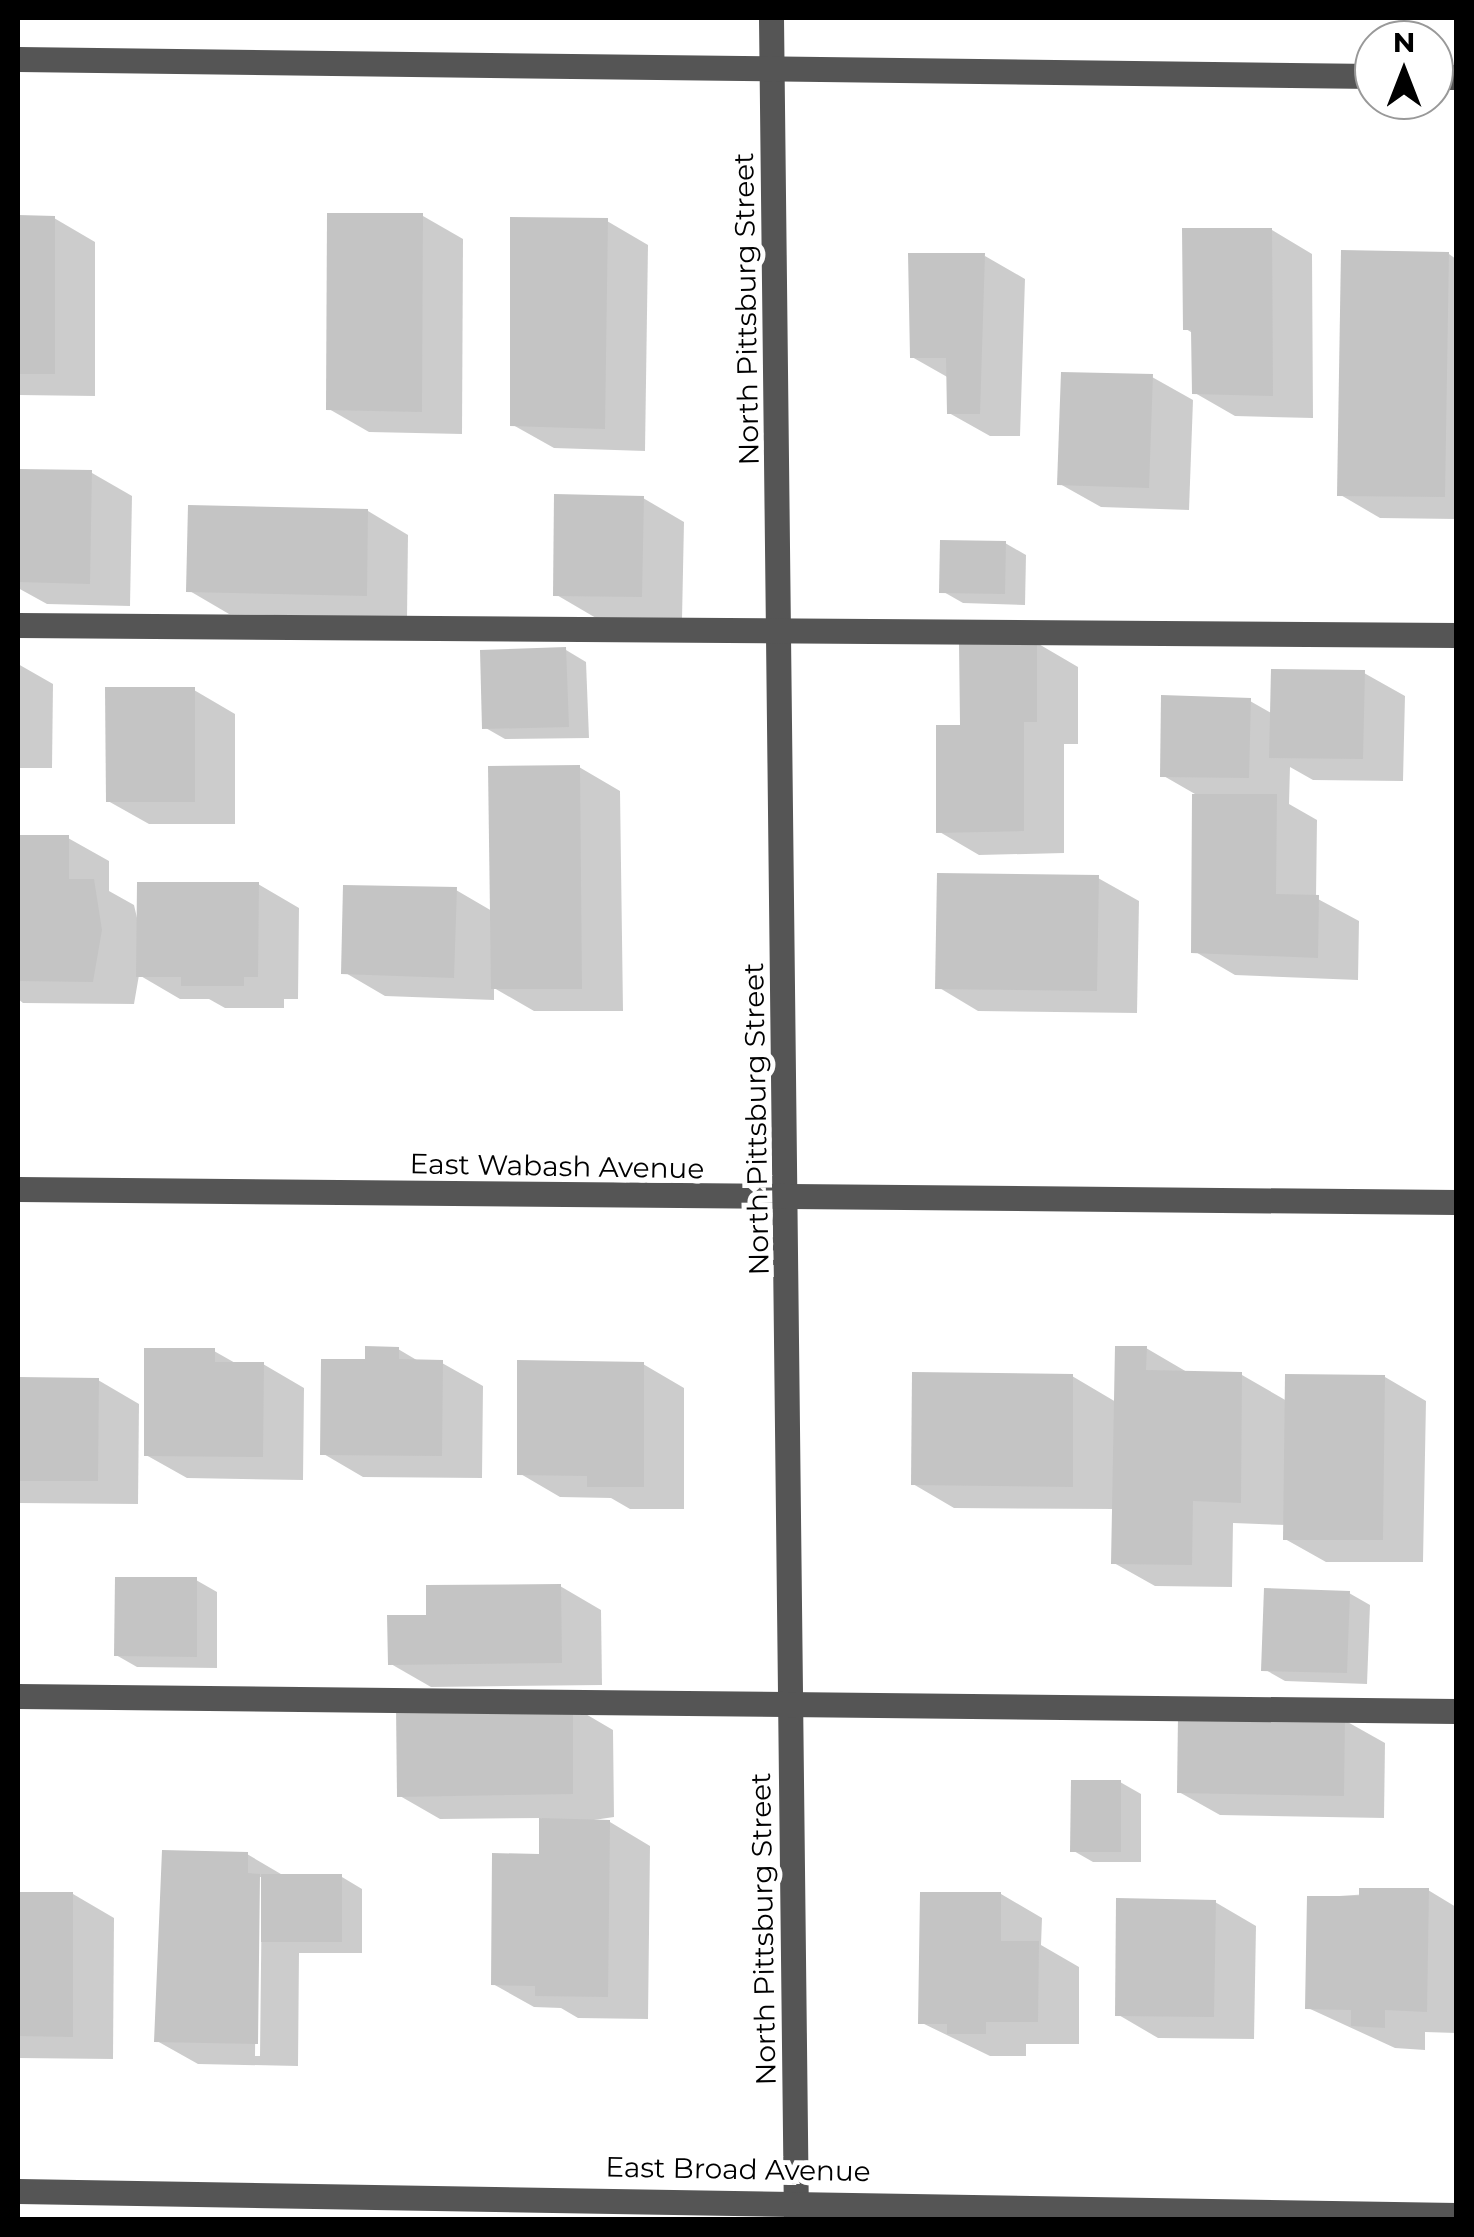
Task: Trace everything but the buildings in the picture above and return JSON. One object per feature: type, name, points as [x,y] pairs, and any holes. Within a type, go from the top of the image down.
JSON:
[{"type":"street","name":"North Pittsburg Street","points":[[772,18],[788,1199],[796,2210]]},
{"type":"street","points":[[18,59],[1354,76]]},
{"type":"street","points":[[18,625],[1456,636]]},
{"type":"street","name":"East Wabash Avenue","points":[[18,1190],[1456,1202]]},
{"type":"street","points":[[18,1696],[1456,1711]]},
{"type":"street","name":"East Broad Avenue","points":[[18,2190],[796,2210],[1456,2215]]}]
